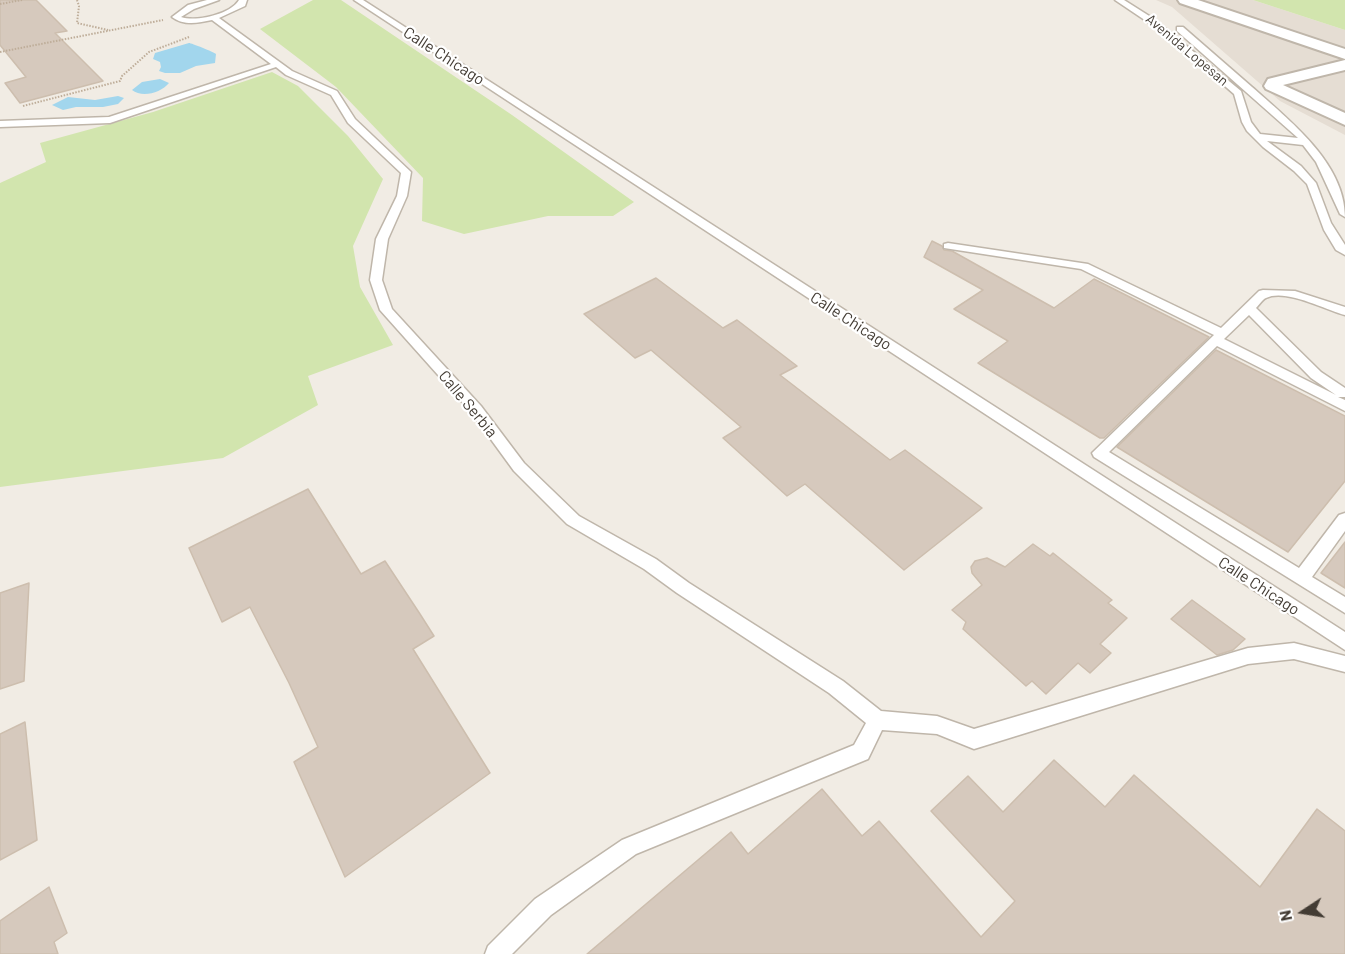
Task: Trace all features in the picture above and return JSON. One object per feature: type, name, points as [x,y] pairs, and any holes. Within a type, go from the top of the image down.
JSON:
[{"type":"street","points":[[1185,0],[1345,54]]},
{"type":"street","points":[[1345,65],[1274,82],[1272,86],[1345,120]]},
{"type":"lane","points":[[214,0],[191,7],[176,17],[184,21],[213,17],[236,8],[242,4],[243,0]]},
{"type":"lane","name":"Calle Chicago","points":[[358,0],[1345,642]]},
{"type":"lane","name":"Avenida Lopesan","points":[[1119,0],[1147,16],[1181,41],[1238,93],[1245,119],[1258,137],[1295,166],[1312,184],[1325,222],[1345,252]]},
{"type":"lane","name":"Avenida Lopesan","points":[[1133,0],[1161,15],[1197,42],[1273,108],[1306,142],[1321,162],[1345,214]]},
{"type":"lane","name":"Calle Serbia","points":[[213,17],[289,73],[334,93],[351,121],[406,172],[402,196],[382,239],[380,249],[376,280],[386,310],[476,409],[519,467],[573,520],[650,564],[836,687],[877,720]]},
{"type":"lane","points":[[0,125],[110,120],[278,64]]},
{"type":"lane","points":[[1258,137],[1306,142]]},
{"type":"lane","points":[[948,246],[1084,266],[1345,406]]},
{"type":"lane","points":[[1345,311],[1305,296],[1286,292],[1263,294],[1099,453],[1345,606]]},
{"type":"lane","points":[[1249,308],[1316,375],[1345,394]]},
{"type":"lane","points":[[1301,578],[1345,519]]},
{"type":"lane","points":[[496,954],[543,907],[629,847],[861,752],[877,720],[938,725],[974,739],[1248,656],[1294,651],[1345,664]]},
{"type":"path","points":[[0,4],[22,0]]},
{"type":"path","points":[[77,0],[79,6],[76,15],[77,23],[92,28],[112,30]]},
{"type":"path","points":[[0,52],[176,17]]},
{"type":"path","points":[[21,107],[120,81],[149,52],[192,35],[200,27],[192,21]]},
{"type":"shaded area","points":[[1156,0],[1253,0],[1345,30],[1345,135],[1280,101],[1172,7]]},
{"type":"green space","points":[[313,0],[341,0],[512,115],[634,202],[613,216],[548,216],[464,234],[422,221],[423,178],[336,87],[260,29]]},
{"type":"green space","points":[[1253,0],[1345,0],[1345,30]]},
{"type":"green space","points":[[272,72],[298,86],[348,136],[383,179],[353,246],[360,287],[393,345],[308,376],[318,405],[223,458],[0,487],[0,183],[46,162],[40,143],[153,112]]},
{"type":"water","points":[[189,43],[216,54],[215,63],[196,66],[180,73],[159,71],[160,62],[153,59],[155,53]]},
{"type":"water","points":[[160,79],[169,83],[156,92],[141,94],[132,90],[142,82]]},
{"type":"water","points":[[118,96],[124,98],[118,104],[103,107],[76,107],[63,110],[52,105],[68,97],[95,100]]},
{"type":"building","points":[[0,0],[36,0],[67,31],[55,33],[103,81],[20,103],[5,83],[26,77],[0,45]]},
{"type":"building","points":[[932,241],[942,246],[944,250],[952,251],[1054,308],[1094,279],[1209,337],[1104,438],[1100,438],[978,363],[1008,341],[954,309],[983,290],[924,257]]},
{"type":"building","points":[[656,278],[723,328],[737,320],[797,366],[780,375],[890,460],[905,450],[982,508],[904,570],[805,484],[787,496],[723,438],[741,427],[651,350],[635,358],[584,314]]},
{"type":"building","points":[[1216,350],[1345,416],[1345,481],[1288,552],[1117,447]]},
{"type":"building","points":[[308,489],[361,574],[385,561],[420,614],[434,636],[413,649],[490,773],[345,877],[294,762],[318,747],[289,683],[250,607],[222,622],[189,548]]},
{"type":"building","points":[[1345,542],[1345,588],[1321,573]]},
{"type":"building","points":[[1033,544],[1050,556],[1053,553],[1112,600],[1108,603],[1127,618],[1100,644],[1111,653],[1090,673],[1078,663],[1046,694],[1032,681],[1026,686],[963,629],[966,622],[952,610],[982,585],[972,573],[971,567],[975,561],[987,558],[1005,567]]},
{"type":"building","points":[[29,583],[24,681],[0,689],[0,593]]},
{"type":"building","points":[[1192,600],[1245,639],[1233,650],[1217,655],[1171,619]]},
{"type":"building","points":[[25,722],[37,840],[0,860],[0,734]]},
{"type":"building","points":[[1054,760],[1105,807],[1134,775],[1260,887],[1317,809],[1345,831],[1345,954],[587,954],[731,832],[748,854],[822,789],[862,836],[879,821],[981,937],[1015,901],[931,811],[968,776],[1003,812]]},
{"type":"building","points":[[49,887],[67,933],[54,942],[58,954],[0,954],[0,921]]}]
